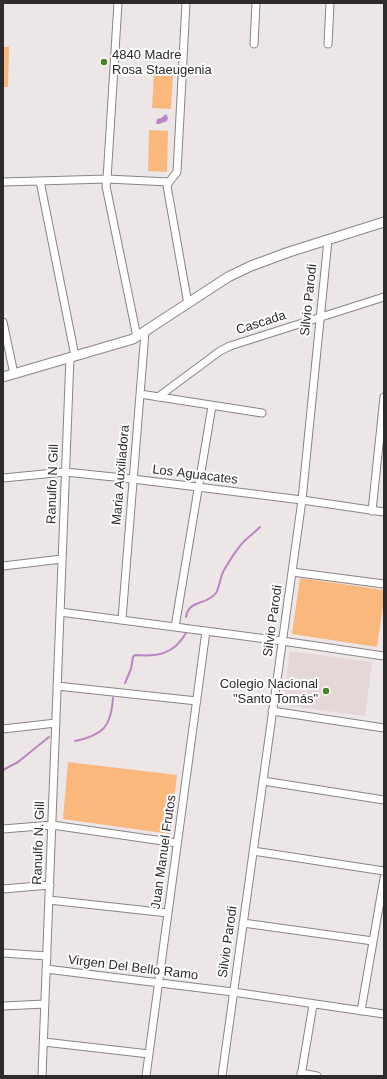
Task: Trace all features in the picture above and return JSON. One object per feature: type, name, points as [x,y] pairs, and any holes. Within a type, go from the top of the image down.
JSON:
[{"type":"street","name":"Maria Auxiliadora","points":[[118,3],[106,186],[141,334],[140,394],[122,619]]},
{"type":"street","points":[[186,3],[177,172],[168,182],[167,186],[188,304]]},
{"type":"street","points":[[254,44],[256,3]]},
{"type":"street","points":[[328,44],[330,3]]},
{"type":"street","points":[[3,182],[107,179],[168,182]]},
{"type":"street","name":"Ranulfo N Gill","points":[[40,180],[73,356],[65,472],[60,612]]},
{"type":"street","points":[[3,377],[128,341],[228,278],[251,266],[384,222]]},
{"type":"street","name":"Silvio Parodi","points":[[222,1076],[302,500],[328,240]]},
{"type":"street","name":"Cascada","points":[[158,397],[220,351],[230,346],[320,316],[384,297]]},
{"type":"street","points":[[3,322],[14,374]]},
{"type":"street","points":[[140,394],[262,413]]},
{"type":"street","points":[[372,511],[384,397]]},
{"type":"street","points":[[175,626],[212,406]]},
{"type":"street","name":"Los Aguacates","points":[[3,478],[65,472],[302,500],[384,512]]},
{"type":"street","points":[[3,566],[62,559]]},
{"type":"street","points":[[292,572],[384,584]]},
{"type":"street","points":[[60,612],[175,626],[384,656]]},
{"type":"street","name":"Ranulfo N. Gill","points":[[42,1076],[60,612]]},
{"type":"street","name":"Juan Manuel Frutos","points":[[146,1076],[206,631]]},
{"type":"street","points":[[57,686],[197,701]]},
{"type":"street","points":[[272,711],[384,728]]},
{"type":"street","points":[[3,729],[56,723]]},
{"type":"street","points":[[262,781],[384,800]]},
{"type":"street","points":[[3,829],[52,825],[177,843]]},
{"type":"street","points":[[253,851],[384,871]]},
{"type":"street","points":[[361,1011],[384,878]]},
{"type":"street","points":[[3,889],[50,885]]},
{"type":"street","points":[[49,900],[168,913]]},
{"type":"street","points":[[243,923],[373,941]]},
{"type":"street","points":[[3,953],[47,956]]},
{"type":"street","name":"Virgen Del Bello Ramo","points":[[46,969],[233,992],[384,1014]]},
{"type":"street","points":[[3,1006],[45,1004]]},
{"type":"street","points":[[313,1004],[301,1074],[317,1076]]},
{"type":"street","points":[[44,1042],[149,1054]]},
{"type":"shaded area","points":[[3,47],[9,47],[8,87],[3,87]]},
{"type":"shaded area","points":[[154,72],[173,73],[171,109],[152,108]]},
{"type":"shaded area","points":[[166,114],[168,118],[167,121],[156,124],[157,119]]},
{"type":"shaded area","points":[[149,130],[168,131],[167,172],[148,171]]},
{"type":"shaded area","points":[[300,578],[384,590],[377,647],[292,634]]},
{"type":"shaded area","name":"Colegio Nacional \"Santo Tomás\"","points":[[290,651],[372,662],[365,716],[283,705]]},
{"type":"shaded area","points":[[68,762],[177,775],[170,834],[63,819]]},
{"type":"waterway","points":[[186,617],[191,607],[208,600],[216,593],[223,573],[234,555],[244,541],[260,527]]},
{"type":"waterway","points":[[125,683],[131,669],[133,657],[135,655],[165,653],[176,646],[186,633]]},
{"type":"waterway","points":[[75,741],[92,736],[104,728],[110,716],[113,698]]},
{"type":"waterway","points":[[3,770],[18,762],[49,737]]},
{"type":"place","name":"4840 Madre Rosa Staeugenia","points":[[104,62]]},
{"type":"place","name":"Colegio Nacional \"Santo Tomás\"","points":[[326,691]]}]
